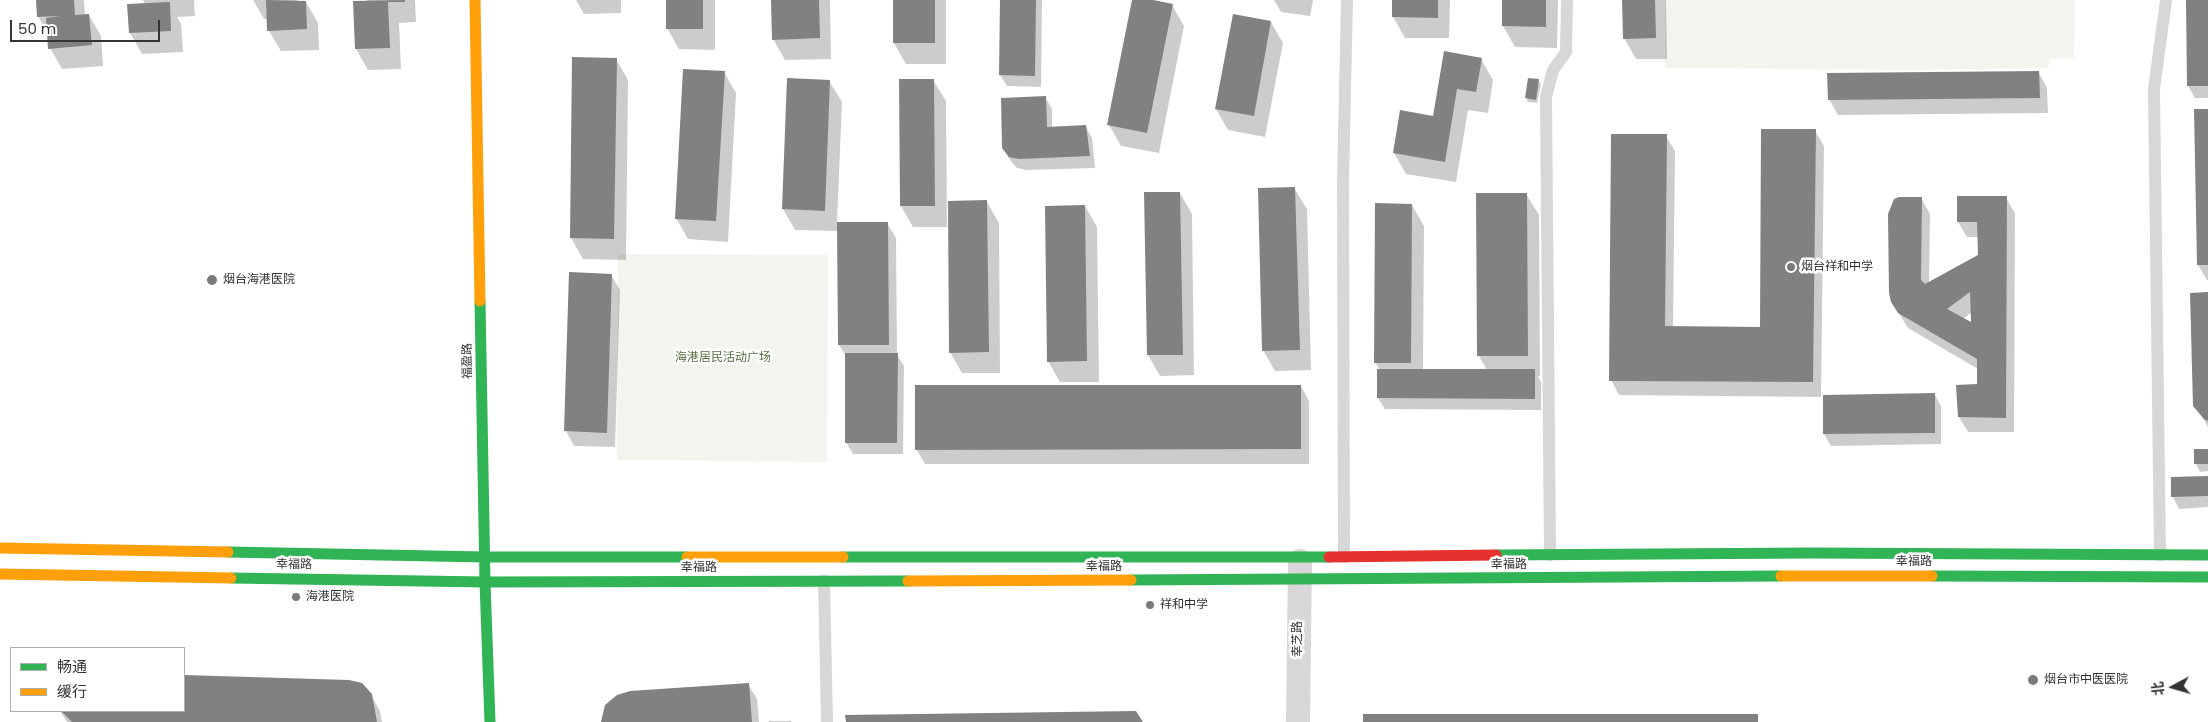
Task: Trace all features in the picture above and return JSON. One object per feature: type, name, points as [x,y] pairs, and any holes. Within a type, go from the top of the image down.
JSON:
[{"type":"main road","name":"福盈路","points":[[475,0],[485,582],[490,722]]},
{"type":"main road","name":"幸福路","points":[[0,548],[1802,576],[2208,577]]},
{"type":"main road","name":"幸福路","points":[[0,574],[485,582],[824,582],[1299,568],[1344,557],[1802,553],[2208,555]]},
{"type":"street","name":"幸芝路","points":[[1298,722],[1299,568]]},
{"type":"lane","points":[[1344,557],[1343,182],[1347,0]]},
{"type":"lane","points":[[1550,555],[1546,97],[1553,70],[1566,52],[1567,0]]},
{"type":"lane","points":[[2160,555],[2154,88],[2166,0]]},
{"type":"lane","points":[[824,582],[826,722]]},
{"type":"green space","points":[[1665,0],[2075,0],[2074,58],[2050,59],[2048,68],[1909,70],[1665,68]]},
{"type":"green space","name":"海港居民活动广场","points":[[618,254],[828,255],[827,462],[617,460]]},
{"type":"building","points":[[36,0],[74,0],[75,15],[89,14],[92,45],[48,49],[46,18],[60,16],[37,17]]},
{"type":"building","points":[[266,0],[306,1],[307,29],[267,31]]},
{"type":"building","points":[[405,0],[405,2],[388,2],[390,48],[355,49],[353,1]]},
{"type":"building","points":[[666,0],[703,0],[703,29],[666,29]]},
{"type":"building","points":[[771,0],[819,0],[820,38],[772,40]]},
{"type":"building","points":[[893,0],[935,0],[935,43],[893,43]]},
{"type":"building","points":[[1000,0],[1036,0],[1035,76],[999,75]]},
{"type":"building","points":[[1132,0],[1153,0],[1173,4],[1147,133],[1107,125]]},
{"type":"building","points":[[1392,0],[1438,0],[1438,18],[1392,17]]},
{"type":"building","points":[[1502,0],[1546,0],[1546,27],[1502,26]]},
{"type":"building","points":[[1622,0],[1655,0],[1656,38],[1623,39]]},
{"type":"building","points":[[2186,0],[2208,0],[2208,86],[2187,86]]},
{"type":"building","points":[[170,2],[171,31],[129,33],[127,4]]},
{"type":"building","points":[[1233,14],[1271,21],[1254,116],[1215,109]]},
{"type":"building","points":[[1444,51],[1482,58],[1476,92],[1457,89],[1445,162],[1393,153],[1400,110],[1433,116]]},
{"type":"building","points":[[572,57],[617,58],[614,239],[570,238]]},
{"type":"building","points":[[683,69],[725,71],[716,221],[675,219]]},
{"type":"building","points":[[2039,71],[2040,98],[1828,100],[1827,73]]},
{"type":"building","points":[[787,78],[830,80],[825,211],[782,209]]},
{"type":"building","points":[[1528,78],[1539,79],[1536,100],[1525,98]]},
{"type":"building","points":[[899,79],[934,79],[935,206],[900,206]]},
{"type":"building","points":[[1046,96],[1047,127],[1086,125],[1090,156],[1019,159],[1009,157],[1002,148],[1001,98]]},
{"type":"building","points":[[2194,109],[2208,109],[2208,265],[2197,265]]},
{"type":"building","points":[[1761,129],[1816,129],[1813,382],[1609,381],[1611,134],[1667,134],[1665,326],[1760,327]]},
{"type":"building","points":[[1295,187],[1300,350],[1262,351],[1258,188]]},
{"type":"building","points":[[1144,192],[1180,192],[1183,355],[1147,355]]},
{"type":"building","points":[[1476,193],[1527,193],[1528,356],[1477,356]]},
{"type":"building","points":[[1957,196],[2007,196],[2006,418],[1958,417],[1956,385],[1977,384],[1977,359],[1898,313],[1891,302],[1889,293],[1888,214],[1894,199],[1899,197],[1922,197],[1921,280],[1925,284],[1978,255],[1977,222],[1957,222]],"holes":[[[1970,292],[1971,322],[1947,309]]]},
{"type":"building","points":[[987,200],[989,352],[949,353],[948,201]]},
{"type":"building","points":[[1375,203],[1412,204],[1411,363],[1374,363]]},
{"type":"building","points":[[1085,205],[1087,361],[1047,362],[1045,206]]},
{"type":"building","points":[[837,222],[888,222],[889,345],[838,345]]},
{"type":"building","points":[[569,272],[612,274],[607,433],[564,431]]},
{"type":"building","points":[[2208,292],[2208,421],[2193,406],[2190,293]]},
{"type":"building","points":[[845,353],[898,353],[897,443],[845,443]]},
{"type":"building","points":[[1377,369],[1535,369],[1535,399],[1377,398]]},
{"type":"building","points":[[915,385],[1301,385],[1301,449],[915,450]]},
{"type":"building","points":[[1935,393],[1935,433],[1823,434],[1823,395]]},
{"type":"building","points":[[2194,449],[2208,449],[2208,464],[2194,464]]},
{"type":"building","points":[[2208,476],[2208,496],[2171,497],[2171,477]]},
{"type":"building","points":[[185,675],[349,680],[362,683],[372,694],[377,722],[72,722],[62,712],[185,712]]},
{"type":"building","points":[[749,683],[752,722],[601,722],[605,705],[617,695],[630,691]]},
{"type":"building","points":[[1136,711],[1143,722],[846,722],[845,715]]},
{"type":"building","points":[[1363,714],[1758,714],[1758,722],[1363,722]]},
{"type":"traffic: fast","points":[[480,301],[485,582],[490,722]]},
{"type":"traffic: fast","points":[[228,552],[485,557],[687,557]]},
{"type":"traffic: fast","points":[[1496,555],[1812,553],[2208,555]]},
{"type":"traffic: fast","points":[[843,557],[1329,557]]},
{"type":"traffic: fast","points":[[1131,580],[1781,576]]},
{"type":"traffic: fast","points":[[1932,576],[2208,577]]},
{"type":"traffic: fast","points":[[231,578],[485,582],[908,581]]},
{"type":"traffic: slow","points":[[475,0],[480,301]]},
{"type":"traffic: slow","points":[[0,548],[228,552]]},
{"type":"traffic: slow","points":[[687,557],[843,557]]},
{"type":"traffic: slow","points":[[0,574],[231,578]]},
{"type":"traffic: slow","points":[[1781,576],[1932,576]]},
{"type":"traffic: slow","points":[[908,581],[1131,580]]},
{"type":"traffic: jam","points":[[1329,557],[1496,555]]},
{"type":"place","name":"烟台祥和中学","points":[[1791,267]]},
{"type":"place","name":"烟台海港医院","points":[[212,280]]},
{"type":"place","name":"海港医院","points":[[296,597]]},
{"type":"place","name":"祥和中学","points":[[1150,605]]},
{"type":"place","name":"烟台市中医医院","points":[[2033,680]]}]
